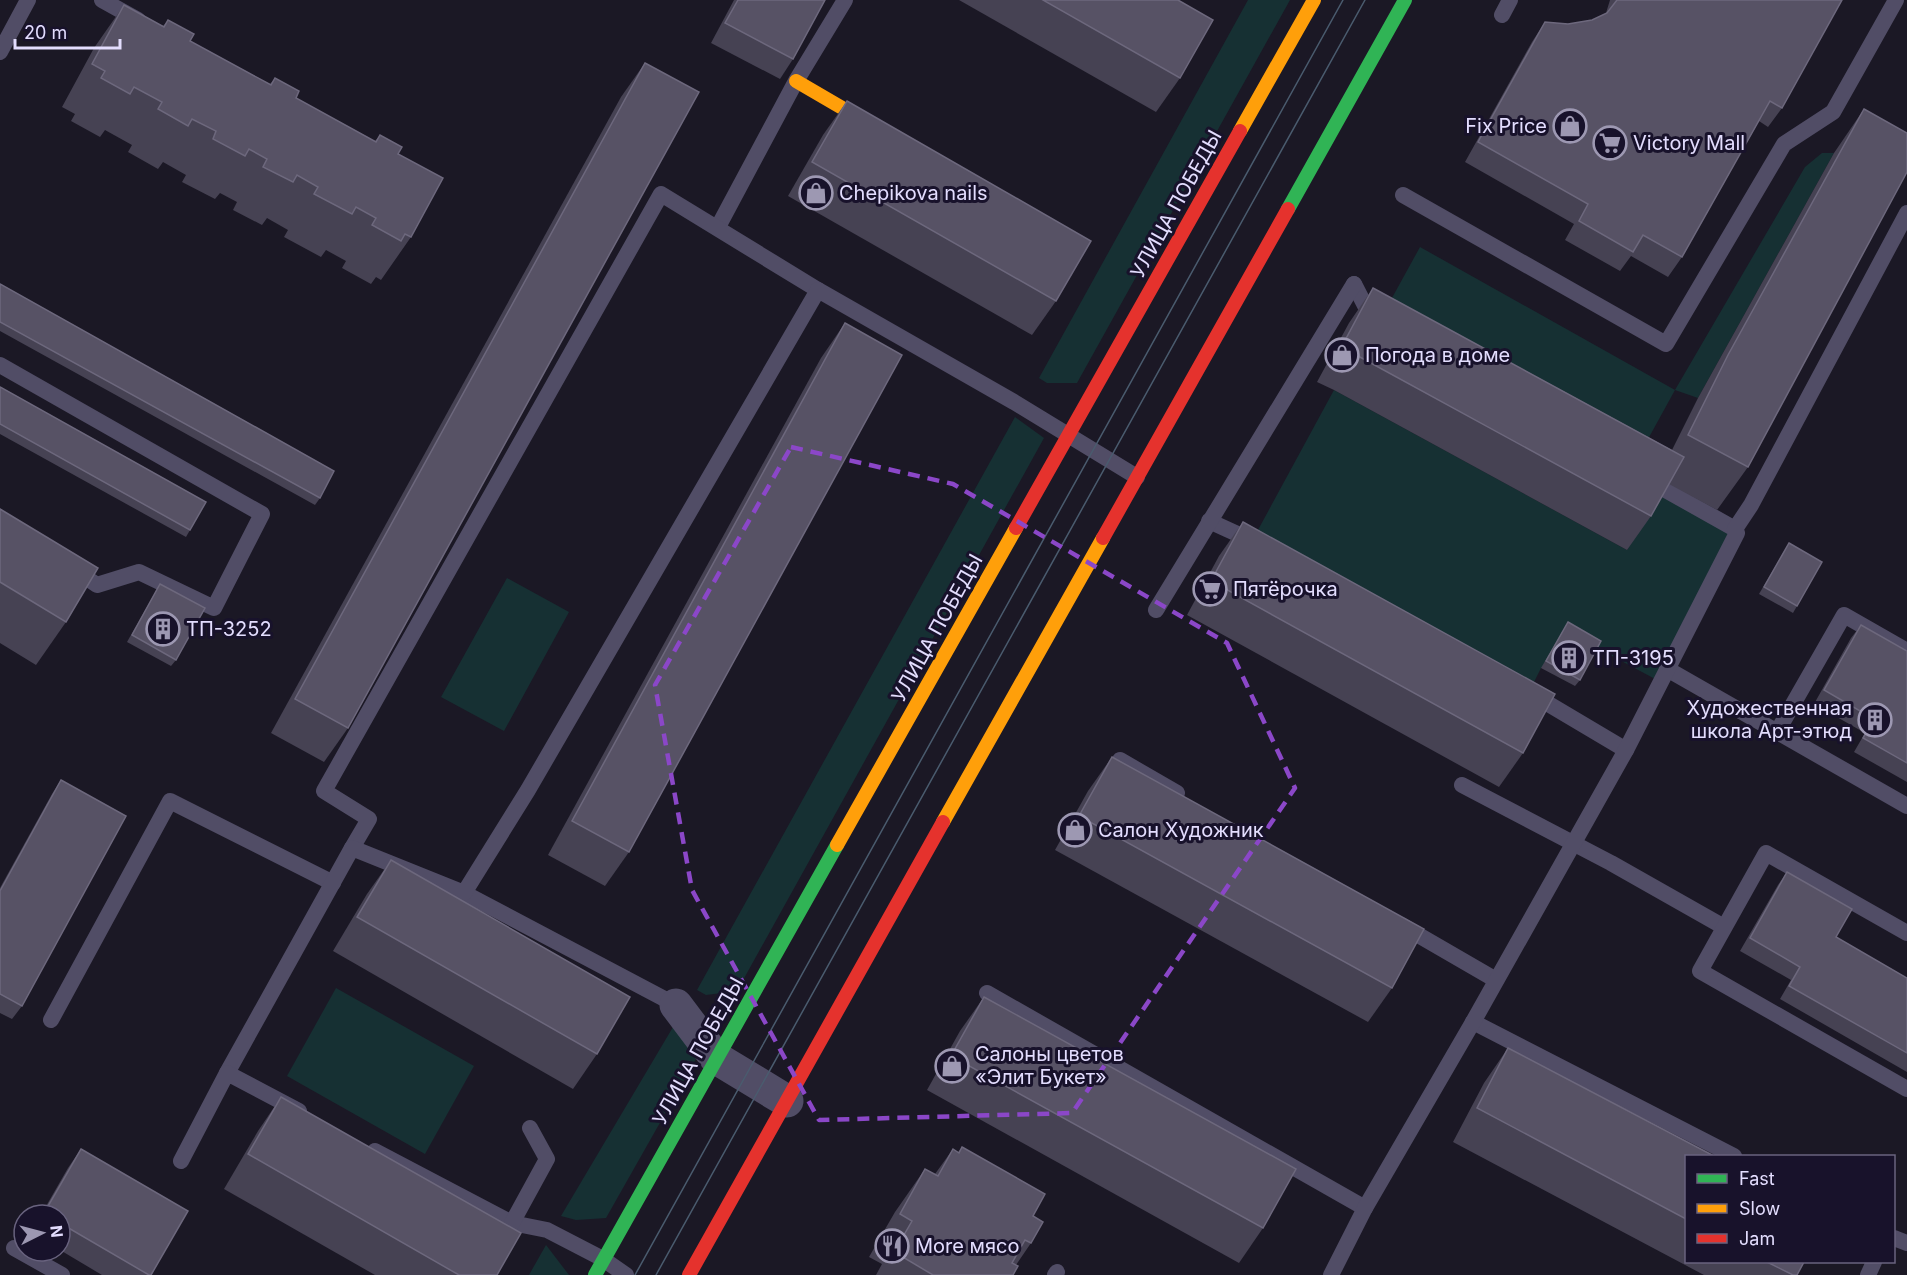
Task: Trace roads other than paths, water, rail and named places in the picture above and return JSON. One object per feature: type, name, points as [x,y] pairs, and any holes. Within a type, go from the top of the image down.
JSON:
[{"type":"main road","name":"УЛИЦА ПОБЕДЫ","points":[[595,1275],[1314,0]]},
{"type":"main road","points":[[689,1275],[1405,0]]},
{"type":"main road","points":[[796,81],[887,135]]},
{"type":"street","points":[[676,1005],[716,1058],[787,1101]]},
{"type":"lane","points":[[0,52],[28,0]]},
{"type":"lane","points":[[102,0],[154,29]]},
{"type":"lane","points":[[718,227],[796,81],[845,0]]},
{"type":"lane","points":[[1403,195],[1666,344],[1784,144],[1833,112],[1896,0]]},
{"type":"lane","points":[[180,1161],[369,819],[324,791],[661,194],[818,290],[1137,477]]},
{"type":"lane","points":[[1735,529],[1751,505],[1907,213]]},
{"type":"lane","points":[[1156,610],[1354,284],[1376,327],[1386,332]]},
{"type":"lane","points":[[464,894],[528,790],[818,290]]},
{"type":"lane","points":[[0,365],[262,514],[214,608],[139,572],[97,585],[58,558]]},
{"type":"lane","points":[[1331,1275],[1365,1208],[1626,750],[1737,533],[1735,529],[1630,470]]},
{"type":"lane","points":[[1209,521],[1272,553]]},
{"type":"lane","points":[[1777,732],[1844,615],[1907,651]]},
{"type":"lane","points":[[1667,669],[1907,806]]},
{"type":"lane","points":[[1518,686],[1626,750]]},
{"type":"lane","points":[[1120,760],[1190,801]]},
{"type":"lane","points":[[1462,785],[1611,863],[1724,927]]},
{"type":"lane","points":[[51,1020],[170,801],[333,883]]},
{"type":"lane","points":[[352,848],[464,894],[676,1005]]},
{"type":"lane","points":[[1907,933],[1766,853],[1700,971],[1907,1089]]},
{"type":"lane","points":[[1389,917],[1496,980]]},
{"type":"lane","points":[[987,993],[1365,1208]]},
{"type":"lane","points":[[1473,1022],[1732,1155]]},
{"type":"lane","points":[[227,1073],[312,1118]]},
{"type":"lane","points":[[512,1223],[547,1159],[530,1128]]},
{"type":"lane","points":[[364,1145],[512,1223],[547,1230],[603,1259],[626,1275]]},
{"type":"lane","points":[[41,1263],[62,1275]]},
{"type":"tram line","points":[[635,1275],[1343,0]]},
{"type":"tram line","points":[[656,1275],[1365,0]]},
{"type":"place","name":"Fix Price","points":[[1570,126]]},
{"type":"place","name":"Victory Mall","points":[[1610,143]]},
{"type":"place","name":"Chepikova nails","points":[[816,193]]},
{"type":"place","name":"Погода в доме","points":[[1342,355]]},
{"type":"place","name":"Пятёрочка","points":[[1210,589]]},
{"type":"place","name":"ТП-3252","points":[[163,629]]},
{"type":"place","name":"ТП-3195","points":[[1569,658]]},
{"type":"place","name":"Художественная школа Арт-этюд","points":[[1875,720]]},
{"type":"place","name":"Салон Художник","points":[[1075,830]]},
{"type":"place","name":"Салоны цветов «Элит Букет»","points":[[952,1066]]},
{"type":"place","name":"More мясо","points":[[892,1246]]}]
